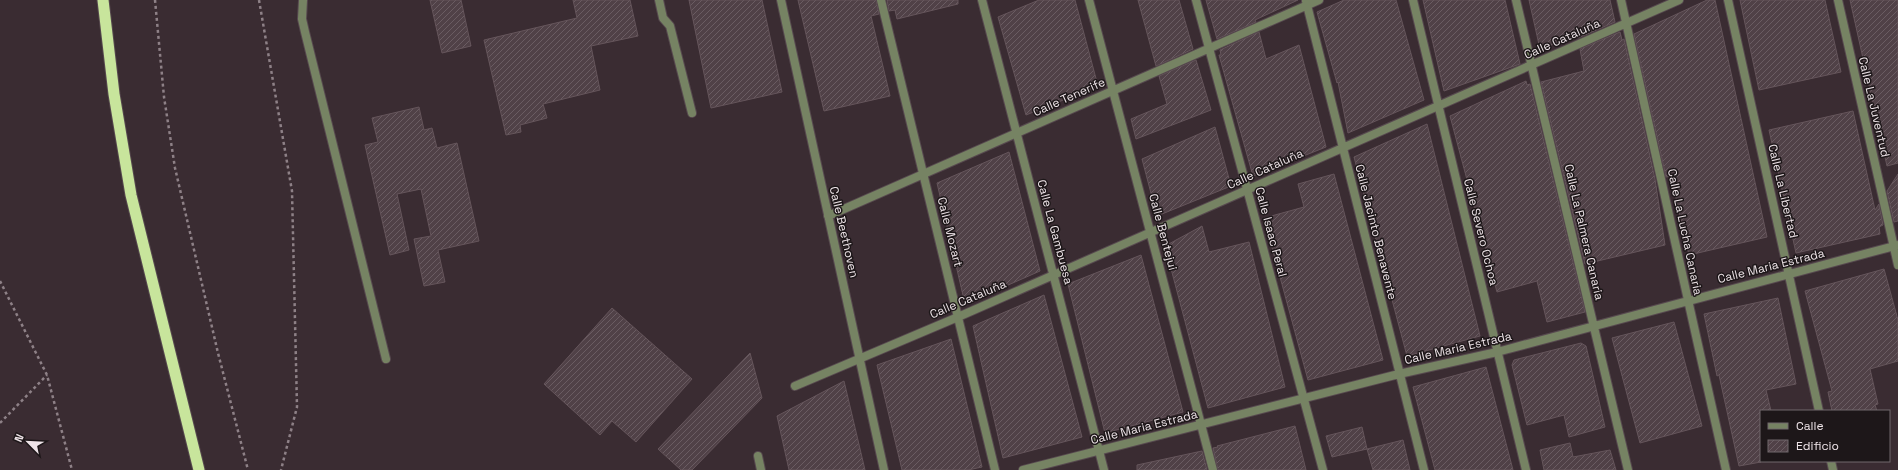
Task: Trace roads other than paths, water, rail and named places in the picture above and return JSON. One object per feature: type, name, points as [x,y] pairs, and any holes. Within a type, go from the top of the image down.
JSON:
[{"type":"highway","points":[[103,0],[114,94],[131,195],[199,470]]},
{"type":"street","points":[[303,0],[302,19],[305,32],[386,359]]},
{"type":"street","points":[[659,0],[663,18],[670,26],[692,113]]},
{"type":"street","name":"Calle Beethoven","points":[[780,0],[884,470]]},
{"type":"street","name":"Calle Mozart","points":[[881,0],[995,470]]},
{"type":"street","name":"Calle La Gambuesa","points":[[982,0],[1104,470]]},
{"type":"street","name":"Calle Bentejui","points":[[1089,0],[1213,470]]},
{"type":"street","name":"Calle Isaac Peral","points":[[1196,0],[1323,470]]},
{"type":"street","name":"Calle Tenerife","points":[[828,216],[1113,91],[1306,3],[1319,0]]},
{"type":"street","name":"Calle Severo Ochoa","points":[[1413,0],[1526,470]]},
{"type":"street","name":"Calle La Palmera Canaria","points":[[1516,0],[1628,470]]},
{"type":"street","name":"Calle La Lucha Canaria","points":[[1621,0],[1726,470]]},
{"type":"street","name":"Calle Cataluña","points":[[795,386],[860,357],[958,317],[1678,0]]},
{"type":"street","name":"Calle La Libertad","points":[[1728,0],[1819,410]]},
{"type":"street","name":"Calle La Juventud","points":[[1838,0],[1896,246],[1898,265]]},
{"type":"street","name":"Calle Jacinto Benavente","points":[[1306,3],[1424,470]]},
{"type":"street","name":"Calle Maria Estrada","points":[[1023,470],[1399,374],[1497,352],[1688,300],[1896,246]]},
{"type":"street","points":[[758,456],[761,470]]}]
